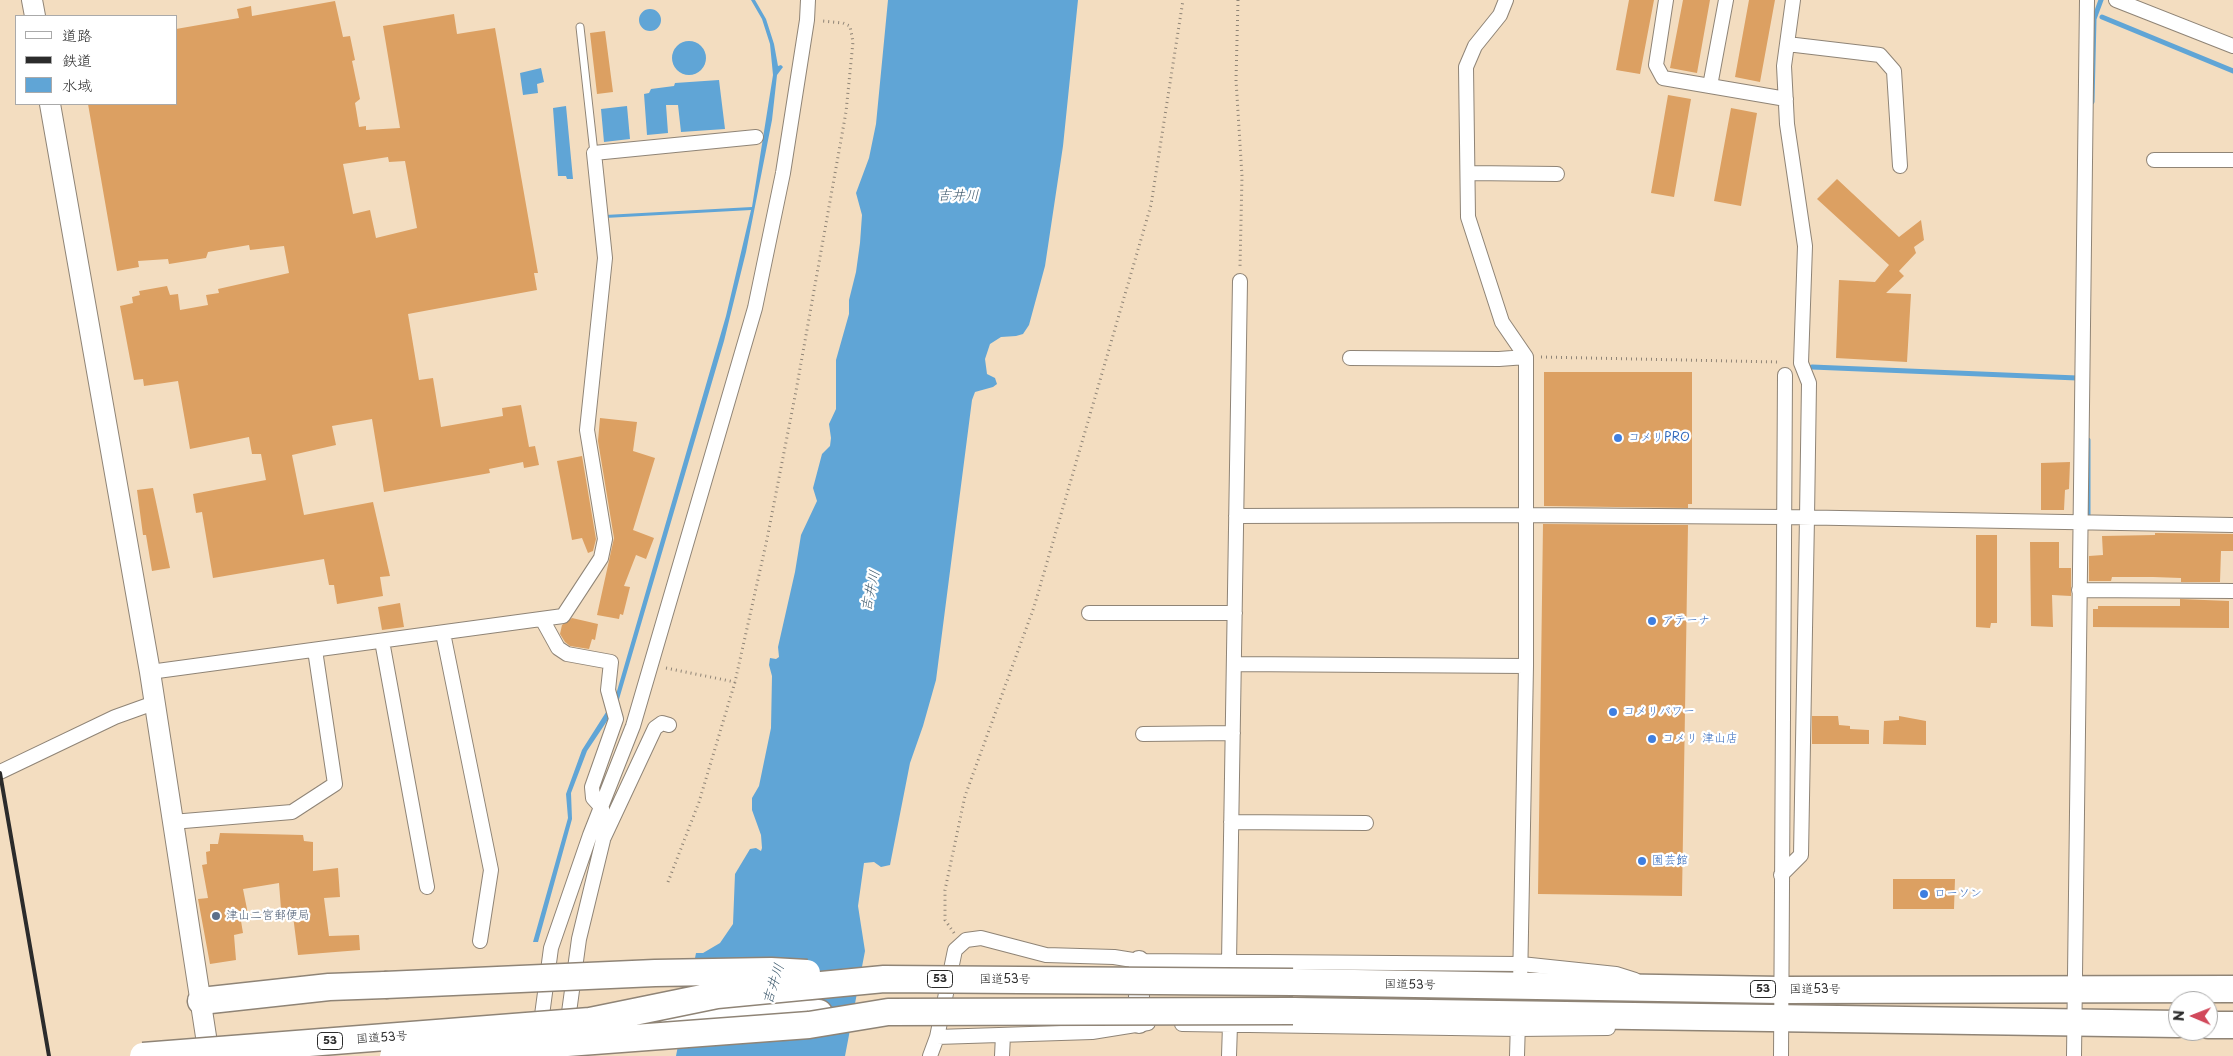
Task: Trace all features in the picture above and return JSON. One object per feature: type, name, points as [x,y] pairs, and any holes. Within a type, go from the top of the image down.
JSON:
[{"type":"highway","points":[[201,1001],[329,987],[655,973],[770,971],[884,979]]},
{"type":"highway","name":"国道53号","points":[[590,1021],[716,995],[884,979],[1338,983],[1521,975],[1656,988],[1781,990],[2074,988],[2233,990]]},
{"type":"highway","points":[[1521,975],[1528,1002],[1537,1005],[1617,1006],[1707,1016]]},
{"type":"highway","points":[[1338,983],[1405,995],[1495,997],[1506,1002],[1518,1021]]},
{"type":"highway","name":"国道53号","points":[[143,1056],[590,1021],[736,1014],[1293,1011],[1518,1021],[1707,1016],[2168,1024]]},
{"type":"highway","points":[[393,1056],[809,1025],[888,1012]]},
{"type":"highway","points":[[2218,1025],[2233,1025]]},
{"type":"street","points":[[32,0],[35,15]]},
{"type":"street","points":[[537,1056],[551,948],[590,835],[633,726],[755,308],[783,172],[807,20],[808,0]]},
{"type":"street","points":[[930,1056],[937,1037],[955,950],[966,940],[981,938],[1046,955],[1114,957],[1139,961],[1229,962],[1521,975],[1526,666],[1526,357],[1502,322],[1468,217],[1469,173],[1466,67],[1475,46],[1500,15],[1506,0]]},
{"type":"street","points":[[1666,0],[1656,65],[1663,78],[1786,100]]},
{"type":"street","points":[[1710,86],[1726,0]]},
{"type":"street","points":[[1781,875],[1801,855],[1809,383],[1801,363],[1805,246],[1787,124],[1784,66],[1793,0]]},
{"type":"street","points":[[2074,1056],[2087,0]]},
{"type":"street","points":[[2116,0],[2233,46]]},
{"type":"street","points":[[1787,44],[1880,55],[1894,71],[1900,166]]},
{"type":"street","points":[[50,105],[150,672],[210,1056]]},
{"type":"street","points":[[150,672],[563,616],[601,558],[605,539],[587,430],[605,258],[594,153],[756,137]]},
{"type":"street","points":[[2154,160],[2233,160]]},
{"type":"street","points":[[1469,173],[1557,174]]},
{"type":"street","points":[[1229,962],[1240,280]]},
{"type":"street","points":[[1350,358],[1499,359],[1526,357]]},
{"type":"street","points":[[1782,1053],[1781,875],[1785,375]]},
{"type":"street","points":[[1236,516],[1527,515],[1807,517],[2233,525]]},
{"type":"street","points":[[2079,590],[2233,591]]},
{"type":"street","points":[[1090,613],[1234,613]]},
{"type":"street","points":[[542,619],[558,648],[567,654],[611,662],[608,690],[616,719],[592,786],[593,798],[602,808],[603,840]]},
{"type":"street","points":[[443,633],[491,870],[480,942]]},
{"type":"street","points":[[382,641],[427,887]]},
{"type":"street","points":[[172,822],[292,812],[335,784],[315,650]]},
{"type":"street","points":[[1234,664],[1526,666]]},
{"type":"street","points":[[0,772],[115,716],[154,703]]},
{"type":"street","points":[[564,1056],[579,939],[603,840],[655,728],[662,723],[669,724]]},
{"type":"street","points":[[1143,734],[1233,733]]},
{"type":"street","points":[[1231,822],[1366,823]]},
{"type":"street","points":[[1139,961],[1139,1023]]},
{"type":"street","points":[[937,1037],[1092,1032],[1139,1023],[1230,1025],[1518,1021],[1517,1056]]},
{"type":"street","points":[[1230,1025],[1230,1056]]},
{"type":"street","points":[[1002,1056],[1003,1035]]},
{"type":"lane","points":[[580,27],[594,153]]},
{"type":"path","points":[[962,944],[945,920],[945,890],[965,796],[1034,607],[1150,205],[1183,0]]},
{"type":"path","points":[[1238,0],[1236,80],[1242,176],[1240,280]]},
{"type":"path","points":[[668,882],[699,802],[735,682],[767,540],[846,112],[853,42],[850,26],[843,23],[807,20]]},
{"type":"path","points":[[1526,357],[1801,363]]},
{"type":"path","points":[[650,670],[673,669],[735,682]]},
{"type":"water","points":[[751,0],[755,0],[766,19],[774,44],[778,66],[781,65],[783,67],[777,75],[772,120],[746,252],[724,341],[617,706],[587,751],[571,793],[572,819],[538,942],[533,942],[568,818],[566,794],[582,750],[615,698],[726,316],[751,210],[605,218],[605,215],[752,207],[773,75],[770,44],[762,19]]},
{"type":"water","name":"吉井川","points":[[888,0],[1078,0],[1063,146],[1045,266],[1029,325],[1023,334],[1001,337],[990,344],[985,359],[987,374],[995,378],[997,384],[975,392],[972,400],[936,680],[910,763],[890,865],[881,867],[874,862],[864,863],[858,906],[865,951],[845,1056],[676,1056],[696,953],[703,953],[720,943],[733,924],[735,874],[750,849],[756,848],[761,851],[762,848],[761,835],[752,810],[752,798],[759,786],[771,728],[772,676],[769,665],[770,658],[776,659],[779,657],[778,647],[795,572],[801,535],[817,501],[813,488],[822,454],[830,446],[829,424],[836,409],[836,360],[849,314],[849,300],[856,272],[860,243],[862,215],[856,193],[869,158],[876,124]]},
{"type":"water","points":[[646,9],[654,9],[661,16],[661,24],[654,31],[646,31],[639,24],[639,16]]},
{"type":"water","points":[[689,41],[701,46],[706,58],[701,70],[689,75],[677,70],[672,58],[677,46]]},
{"type":"water","points":[[541,68],[544,82],[537,84],[538,93],[523,95],[520,73]]},
{"type":"water","points":[[719,80],[725,129],[681,132],[678,105],[666,105],[668,133],[647,135],[644,94],[649,93],[651,89],[674,86],[675,83]]},
{"type":"water","points":[[566,106],[573,179],[567,179],[566,176],[558,176],[553,108]]},
{"type":"water","points":[[627,106],[630,139],[604,142],[601,109]]},
{"type":"building","points":[[1629,0],[1654,0],[1640,74],[1616,70]]},
{"type":"building","points":[[1683,0],[1710,0],[1697,73],[1670,68]]},
{"type":"building","points":[[1749,0],[1775,0],[1760,82],[1735,77]]},
{"type":"building","points":[[335,1],[343,37],[350,36],[355,60],[352,61],[360,99],[355,103],[359,127],[366,126],[366,130],[400,128],[383,26],[454,14],[457,34],[495,28],[538,273],[534,273],[537,290],[408,314],[419,380],[433,378],[441,427],[503,416],[502,408],[521,405],[529,447],[535,446],[539,465],[524,468],[523,462],[489,469],[490,473],[384,492],[372,419],[332,426],[336,445],[292,455],[304,515],[373,502],[390,576],[380,577],[383,596],[337,604],[334,585],[329,585],[324,559],[213,578],[202,512],[196,513],[193,494],[266,480],[261,454],[252,454],[249,437],[190,449],[178,381],[144,386],[143,379],[134,380],[120,306],[133,303],[132,297],[140,295],[139,291],[167,286],[170,295],[178,294],[180,310],[208,305],[206,295],[219,293],[218,289],[289,273],[284,246],[250,250],[249,245],[208,252],[206,258],[169,264],[168,259],[138,261],[139,267],[117,271],[88,105],[178,105],[178,29],[239,18],[237,9],[251,6],[252,16]],"holes":[[[388,157],[389,162],[405,161],[417,228],[376,238],[370,210],[353,214],[343,164]]]},
{"type":"building","points":[[605,31],[613,92],[597,94],[590,33]]},
{"type":"building","points":[[1668,95],[1691,99],[1674,197],[1651,193]]},
{"type":"building","points":[[1731,108],[1757,113],[1741,206],[1714,201]]},
{"type":"building","points":[[1837,179],[1899,237],[1921,220],[1924,240],[1914,247],[1916,253],[1899,271],[1904,276],[1886,293],[1911,294],[1907,362],[1836,358],[1839,280],[1875,282],[1889,265],[1817,199]]},
{"type":"building","name":"コメリPRO","points":[[1544,372],[1692,372],[1692,504],[1688,504],[1688,508],[1544,506]]},
{"type":"building","points":[[600,418],[637,422],[633,451],[655,458],[633,530],[654,538],[646,559],[636,555],[624,586],[630,587],[623,615],[620,614],[619,619],[597,615],[614,538],[598,441]]},
{"type":"building","points":[[582,456],[596,539],[593,551],[588,553],[582,538],[572,540],[557,461]]},
{"type":"building","points":[[2070,462],[2069,489],[2065,490],[2064,510],[2041,510],[2041,463]]},
{"type":"building","points":[[153,488],[170,568],[152,571],[146,535],[143,535],[137,490]]},
{"type":"building","name":"コメリパワー","points":[[1543,524],[1688,525],[1682,896],[1538,894]]},
{"type":"building","points":[[2155,533],[2233,534],[2233,551],[2221,551],[2220,582],[2181,582],[2181,578],[2153,577],[2112,577],[2111,581],[2089,581],[2089,556],[2103,555],[2102,536],[2155,535]]},
{"type":"building","points":[[1976,535],[1997,535],[1997,623],[1991,623],[1990,628],[1976,627]]},
{"type":"building","points":[[2030,542],[2059,542],[2059,568],[2071,568],[2071,596],[2052,595],[2053,627],[2031,626]]},
{"type":"building","points":[[2180,599],[2229,601],[2229,628],[2093,627],[2093,609],[2098,609],[2098,606],[2180,606]]},
{"type":"building","points":[[400,603],[404,627],[382,630],[378,607]]},
{"type":"building","points":[[572,618],[598,624],[595,640],[592,639],[589,649],[570,646],[560,634],[562,625]]},
{"type":"building","points":[[1812,716],[1838,716],[1839,725],[1850,726],[1850,729],[1869,730],[1869,744],[1812,744]]},
{"type":"building","points":[[1899,716],[1926,721],[1926,745],[1883,744],[1884,721],[1899,720]]},
{"type":"building","points":[[220,833],[303,835],[304,841],[313,842],[313,871],[338,868],[340,897],[324,898],[329,936],[359,935],[360,950],[298,955],[292,908],[281,909],[279,883],[243,889],[248,914],[240,915],[243,933],[234,935],[236,960],[210,964],[198,899],[208,898],[202,865],[207,864],[206,852],[210,851],[210,844],[218,844]]},
{"type":"building","name":"ローソン","points":[[1893,879],[1955,879],[1954,909],[1893,909]]},
{"type":"waterway","points":[[2092,102],[2094,19],[2101,0]]},
{"type":"waterway","points":[[2102,17],[2233,71]]},
{"type":"waterway","points":[[1812,367],[2077,378]]},
{"type":"waterway","points":[[2088,440],[2088,517]]},
{"type":"railway","points":[[0,773],[49,1056]]},
{"type":"place","name":"コメリPRO","points":[[1618,438]]},
{"type":"place","name":"アテーナ","points":[[1652,621]]},
{"type":"place","name":"コメリパワー","points":[[1613,712]]},
{"type":"place","name":"コメリ 津山店","points":[[1652,739]]},
{"type":"place","name":"園芸館","points":[[1642,861]]},
{"type":"place","name":"ローソン","points":[[1924,894]]},
{"type":"place","name":"津山二宮郵便局","points":[[216,916]]}]
